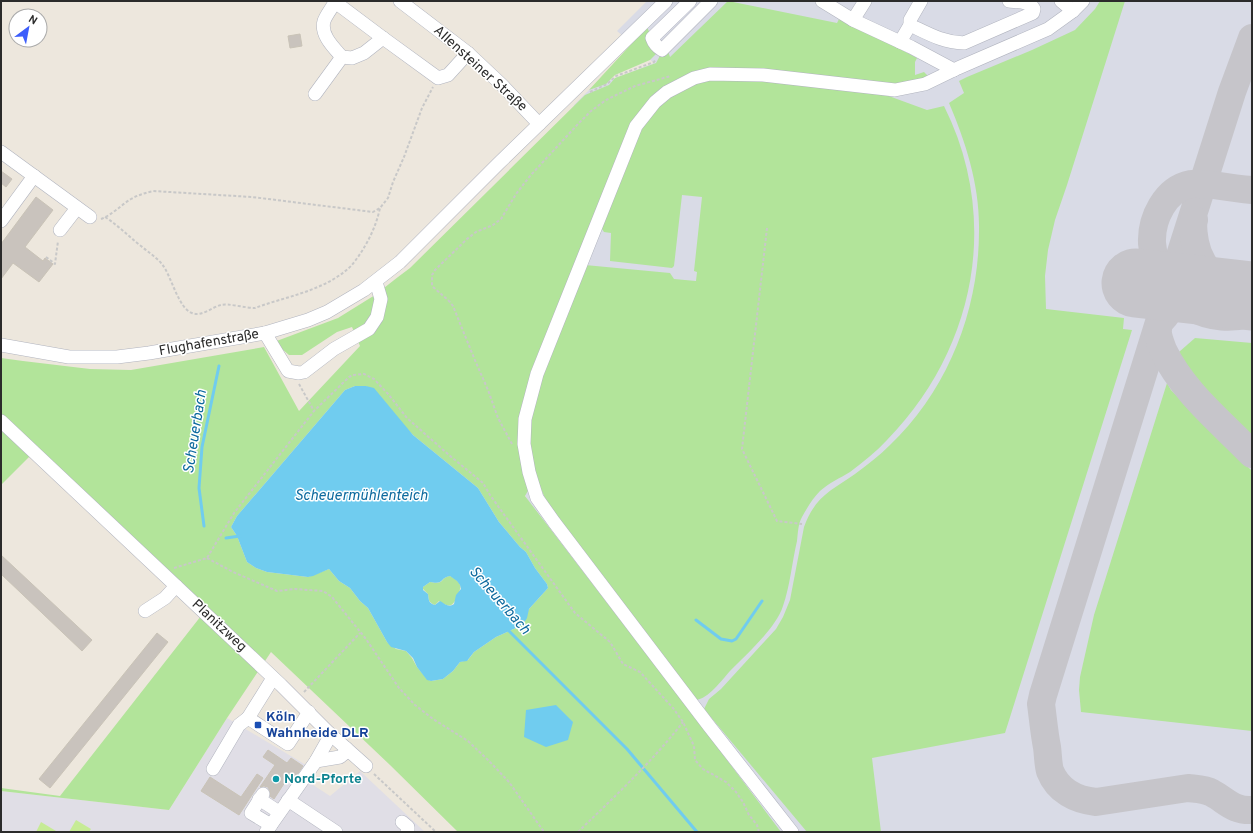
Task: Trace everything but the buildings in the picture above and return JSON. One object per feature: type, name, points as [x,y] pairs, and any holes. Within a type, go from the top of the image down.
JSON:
[{"type":"street","points":[[383,38],[364,53],[352,58],[342,57],[328,40],[324,29],[324,21],[335,1],[438,78],[448,75],[468,53]]},
{"type":"street","name":"Allensteiner Straße","points":[[400,1],[468,53],[502,85],[539,124]]},
{"type":"street","name":"Flughafenstraße","points":[[1,345],[69,357],[117,357],[265,333],[294,325],[328,312],[376,282],[400,262],[666,1]]},
{"type":"street","points":[[690,1],[652,38],[653,42],[658,48],[662,50],[711,1]]},
{"type":"street","points":[[822,1],[853,20],[954,70]]},
{"type":"street","points":[[853,20],[865,1]]},
{"type":"street","points":[[900,42],[921,1]]},
{"type":"street","points":[[910,25],[939,39],[953,43],[964,43],[1034,14],[1034,9],[1032,6],[1009,1]]},
{"type":"street","points":[[1061,1],[1073,11]]},
{"type":"street","points":[[792,832],[537,498],[528,472],[524,444],[525,419],[537,374],[636,126],[655,102],[667,92],[694,78],[710,74],[763,75],[895,90],[925,84],[1048,29],[1073,11],[1083,1]]},
{"type":"street","points":[[315,94],[342,57]]},
{"type":"street","points":[[1,152],[90,218]]},
{"type":"street","points":[[1,221],[34,176]]},
{"type":"street","points":[[60,230],[77,208]]},
{"type":"street","points":[[265,333],[288,370],[299,373],[304,372],[334,349],[369,329],[377,317],[381,299],[376,282]]},
{"type":"street","name":"Planitzweg","points":[[1,421],[297,700],[329,733],[366,766]]},
{"type":"street","points":[[145,611],[165,598],[176,586]]},
{"type":"street","points":[[213,769],[239,726],[248,718],[273,678]]},
{"type":"street","points":[[248,718],[288,744],[309,712]]},
{"type":"street","points":[[279,812],[261,796],[251,812],[269,829],[279,812],[316,761],[330,738],[329,733]]},
{"type":"street","points":[[316,761],[340,757],[345,753],[346,748]]},
{"type":"street","points":[[288,800],[336,832]]},
{"type":"path","points":[[616,76],[654,62],[662,50]]},
{"type":"path","points":[[526,458],[518,456],[498,418],[453,306],[432,286],[432,275],[435,270],[467,239],[476,232],[501,219],[516,194],[530,176],[591,111],[606,100],[635,86],[672,76]]},
{"type":"path","points":[[90,218],[105,218],[131,199],[153,191],[252,197],[373,212],[380,208],[388,198],[422,108],[438,78]]},
{"type":"path","points":[[105,218],[117,225],[162,265],[172,281],[180,301],[185,308],[193,313],[203,313],[222,304],[245,308],[255,308],[313,290],[329,282],[351,266],[360,254],[374,227],[380,208]]},
{"type":"path","points":[[767,228],[742,449],[777,521],[802,524]]},
{"type":"path","points":[[46,257],[55,264],[60,230]]},
{"type":"path","points":[[292,372],[314,411]]},
{"type":"path","points":[[162,572],[207,558],[234,513],[314,411],[344,380],[354,375],[364,374],[374,379],[407,418],[483,483],[497,506],[575,613],[610,642],[623,664],[640,672],[673,708],[683,722],[694,746],[694,760],[703,769],[726,782],[736,792],[749,815],[757,825],[759,832]]},
{"type":"path","points":[[207,558],[233,572],[277,591],[294,589],[323,591],[332,597],[360,632],[399,688],[415,705],[433,720],[468,741],[489,760],[509,782],[544,832]]},
{"type":"path","points":[[297,700],[360,632]]},
{"type":"path","points":[[578,832],[638,774],[683,722]]},
{"type":"path","points":[[366,766],[436,832]]},
{"type":"shaded area","points":[[647,1],[1252,1],[1252,832],[774,832],[538,526],[495,421],[574,105],[592,87],[654,63],[617,31]]},
{"type":"shaded area","points":[[227,718],[306,765],[304,779],[330,796],[360,771],[425,832],[1,832],[1,791],[169,810]]},
{"type":"green space","points":[[728,1],[837,23],[840,17],[917,58],[915,62],[915,75],[924,72],[929,77],[896,85],[749,68],[719,68],[645,106],[531,376],[522,404],[520,418],[529,489],[525,496],[781,832],[458,832],[271,652],[169,810],[1,791],[1,788],[60,796],[208,607],[38,448],[1,485],[1,358],[90,369],[131,370],[264,347],[299,411],[360,346],[352,327],[337,332],[302,355],[289,355],[274,342],[338,318],[375,295],[410,268],[585,95],[609,85],[615,78],[656,63],[662,52],[667,48],[670,57]],"holes":[[[355,386],[366,386],[413,435],[478,488],[499,522],[526,552],[535,568],[547,584],[548,588],[529,609],[518,627],[496,637],[474,652],[468,660],[460,662],[453,671],[443,679],[431,681],[427,679],[406,651],[396,649],[387,642],[368,608],[360,601],[350,588],[339,581],[329,569],[308,577],[267,572],[256,568],[247,562],[237,536],[231,527],[237,516],[345,390]]]},
{"type":"green space","points":[[1100,1],[1125,1],[1055,220],[1048,250],[1045,276],[1046,309],[1124,318],[1123,329],[1132,330],[1005,733],[872,758],[881,832],[807,832],[704,709],[709,699],[721,689],[776,629],[783,617],[790,600],[804,527],[813,508],[831,490],[882,453],[910,423],[944,374],[956,347],[966,319],[973,290],[978,261],[979,231],[979,214],[971,165],[949,103],[964,93],[959,81],[1075,30],[1095,9]]},
{"type":"green space","points":[[647,27],[658,52],[650,60],[615,75],[606,84],[589,90]]},
{"type":"green space","points":[[738,78],[886,95],[927,110],[944,106],[962,149],[972,194],[974,238],[970,282],[959,325],[941,366],[917,404],[887,440],[850,472],[823,488],[817,494],[804,514],[798,529],[797,541],[783,606],[774,623],[768,632],[714,688],[701,699],[696,700],[558,519],[545,498],[537,480],[529,434],[536,391],[585,265],[670,273],[674,279],[696,281],[697,272],[694,271],[702,197],[682,195],[674,266],[672,268],[610,261],[611,233],[604,232],[600,226],[639,132],[651,115],[668,98],[696,84],[708,80]]},
{"type":"green space","points":[[1195,338],[1252,343],[1252,438],[1197,382],[1182,362],[1179,352]]},
{"type":"green space","points":[[1167,383],[1171,390],[1252,471],[1252,731],[1081,712],[1079,690],[1080,677],[1094,615]]},
{"type":"green space","points":[[450,576],[457,581],[460,587],[453,604],[448,606],[439,601],[435,605],[431,603],[429,601],[428,594],[423,587],[430,582],[438,583],[444,578]]},
{"type":"green space","points":[[76,820],[91,829],[89,832],[69,832]]},
{"type":"green space","points":[[41,822],[56,831],[36,832]]},
{"type":"water","name":"Scheuermühlenteich","points":[[355,386],[374,388],[413,435],[478,488],[499,522],[526,552],[535,568],[547,584],[548,588],[529,609],[524,623],[496,637],[474,652],[467,661],[460,662],[453,671],[443,679],[431,681],[427,680],[417,667],[413,658],[406,651],[391,647],[368,608],[360,601],[350,588],[339,581],[329,569],[308,577],[267,572],[256,568],[247,562],[237,536],[231,527],[237,516],[345,390]],"holes":[[[450,576],[457,581],[461,589],[456,595],[454,604],[450,606],[440,601],[435,605],[431,603],[429,601],[428,594],[423,590],[423,587],[430,582],[438,583],[444,578]]]},
{"type":"water","points":[[556,705],[573,722],[568,740],[546,747],[524,737],[526,710]]},
{"type":"waterway","name":"Scheuerbach","points":[[204,526],[199,488],[202,447],[219,366]]},
{"type":"waterway","name":"Scheuerbach","points":[[226,538],[240,536]]},
{"type":"waterway","points":[[696,620],[721,639],[732,641],[736,639],[762,601]]},
{"type":"waterway","name":"Scheuerbach","points":[[507,629],[627,749],[697,832]]},
{"type":"taxiway","points":[[1252,38],[1232,92],[1170,287],[1041,704],[1050,771],[1058,784],[1075,797],[1096,802],[1188,788],[1200,789],[1212,793],[1230,805],[1240,809],[1252,810]]},
{"type":"taxiway","points":[[1252,190],[1196,184],[1182,187],[1174,192],[1161,206],[1152,234],[1155,262],[1160,275],[1190,306],[1214,316],[1229,317],[1252,313]]},
{"type":"taxiway","points":[[1194,220],[1193,231],[1197,250],[1208,271],[1227,287],[1238,292],[1252,295]]},
{"type":"taxiway","points":[[1216,291],[1201,294],[1181,301],[1176,305],[1159,323],[1159,337],[1163,350],[1171,365],[1192,393],[1252,454]]},
{"type":"runway","points":[[1136,283],[1252,296]]},
{"type":"place","name":"Köln Wahnheide DLR","points":[[258,725]]},
{"type":"place","name":"Nord-Pforte","points":[[276,779]]}]
